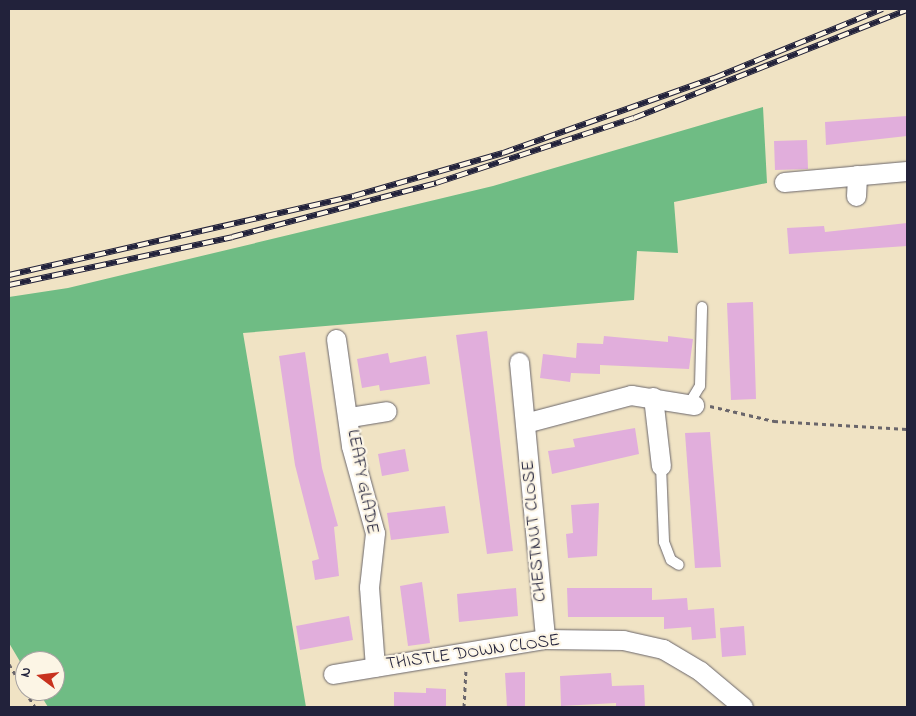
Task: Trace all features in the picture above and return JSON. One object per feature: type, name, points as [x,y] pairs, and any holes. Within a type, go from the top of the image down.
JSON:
[{"type":"street","points":[[784,182],[907,171]]},
{"type":"street","points":[[856,196],[858,175]]},
{"type":"street","name":"LEAFY GLADE","points":[[336,339],[350,417],[351,446],[375,533],[369,588],[375,667]]},
{"type":"street","name":"CHESTNUT CLOSE","points":[[519,362],[546,639]]},
{"type":"street","points":[[525,422],[631,395],[691,404]]},
{"type":"street","points":[[652,397],[661,466]]},
{"type":"street","name":"LEAFY GLADE","points":[[350,417],[387,411]]},
{"type":"street","name":"THISTLE DOWN CLOSE","points":[[333,674],[465,655],[546,639],[623,640],[663,649],[700,671],[743,707]]},
{"type":"lane","points":[[691,404],[700,386],[702,306]]},
{"type":"lane","points":[[661,466],[664,542],[671,560],[679,565]]},
{"type":"path","points":[[691,404],[774,421],[907,429]]},
{"type":"path","points":[[464,707],[465,655]]},
{"type":"green space","points":[[763,107],[767,183],[674,202],[678,253],[637,251],[634,300],[243,333],[306,707],[48,707],[44,701],[65,701],[65,651],[15,651],[15,653],[9,643],[9,297],[68,288],[493,186]]},
{"type":"building","points":[[907,116],[907,136],[826,145],[825,122]]},
{"type":"building","points":[[807,140],[808,169],[775,170],[774,141]]},
{"type":"building","points":[[907,223],[907,246],[789,254],[787,228],[824,226],[825,232]]},
{"type":"building","points":[[753,302],[756,399],[731,400],[727,303]]},
{"type":"building","points":[[487,331],[513,551],[487,554],[456,335]]},
{"type":"building","points":[[604,336],[668,342],[668,336],[693,339],[689,369],[600,365],[600,374],[571,373],[570,382],[540,378],[543,354],[576,358],[577,343],[603,344]]},
{"type":"building","points":[[305,352],[322,468],[338,526],[334,527],[339,576],[315,580],[312,561],[319,559],[295,465],[279,356]]},
{"type":"building","points":[[388,353],[390,363],[426,356],[430,384],[380,391],[379,385],[362,388],[357,359]]},
{"type":"building","points":[[635,428],[639,454],[552,474],[548,451],[575,447],[573,439]]},
{"type":"building","points":[[710,432],[721,567],[695,568],[685,433]]},
{"type":"building","points":[[405,449],[409,471],[382,476],[378,454]]},
{"type":"building","points":[[599,503],[597,556],[568,558],[566,534],[573,533],[571,505]]},
{"type":"building","points":[[445,506],[449,533],[391,540],[387,513]]},
{"type":"building","points":[[422,582],[430,643],[408,646],[400,586]]},
{"type":"building","points":[[516,588],[518,616],[459,622],[457,594]]},
{"type":"building","points":[[567,588],[652,588],[652,600],[687,598],[688,610],[714,608],[716,638],[692,640],[691,627],[664,629],[664,617],[568,617]]},
{"type":"building","points":[[349,616],[353,640],[300,650],[296,626]]},
{"type":"building","points":[[744,626],[746,655],[722,657],[720,628]]},
{"type":"building","points":[[525,672],[525,707],[507,707],[505,673]]},
{"type":"building","points":[[611,673],[612,686],[644,685],[645,707],[616,707],[616,703],[561,706],[560,676]]},
{"type":"building","points":[[426,688],[446,689],[446,707],[394,707],[394,692],[426,693]]},
{"type":"railway","points":[[9,275],[354,196],[503,153],[714,78],[882,9]]},
{"type":"railway","points":[[9,285],[232,237],[436,183],[634,118],[907,10]]}]
